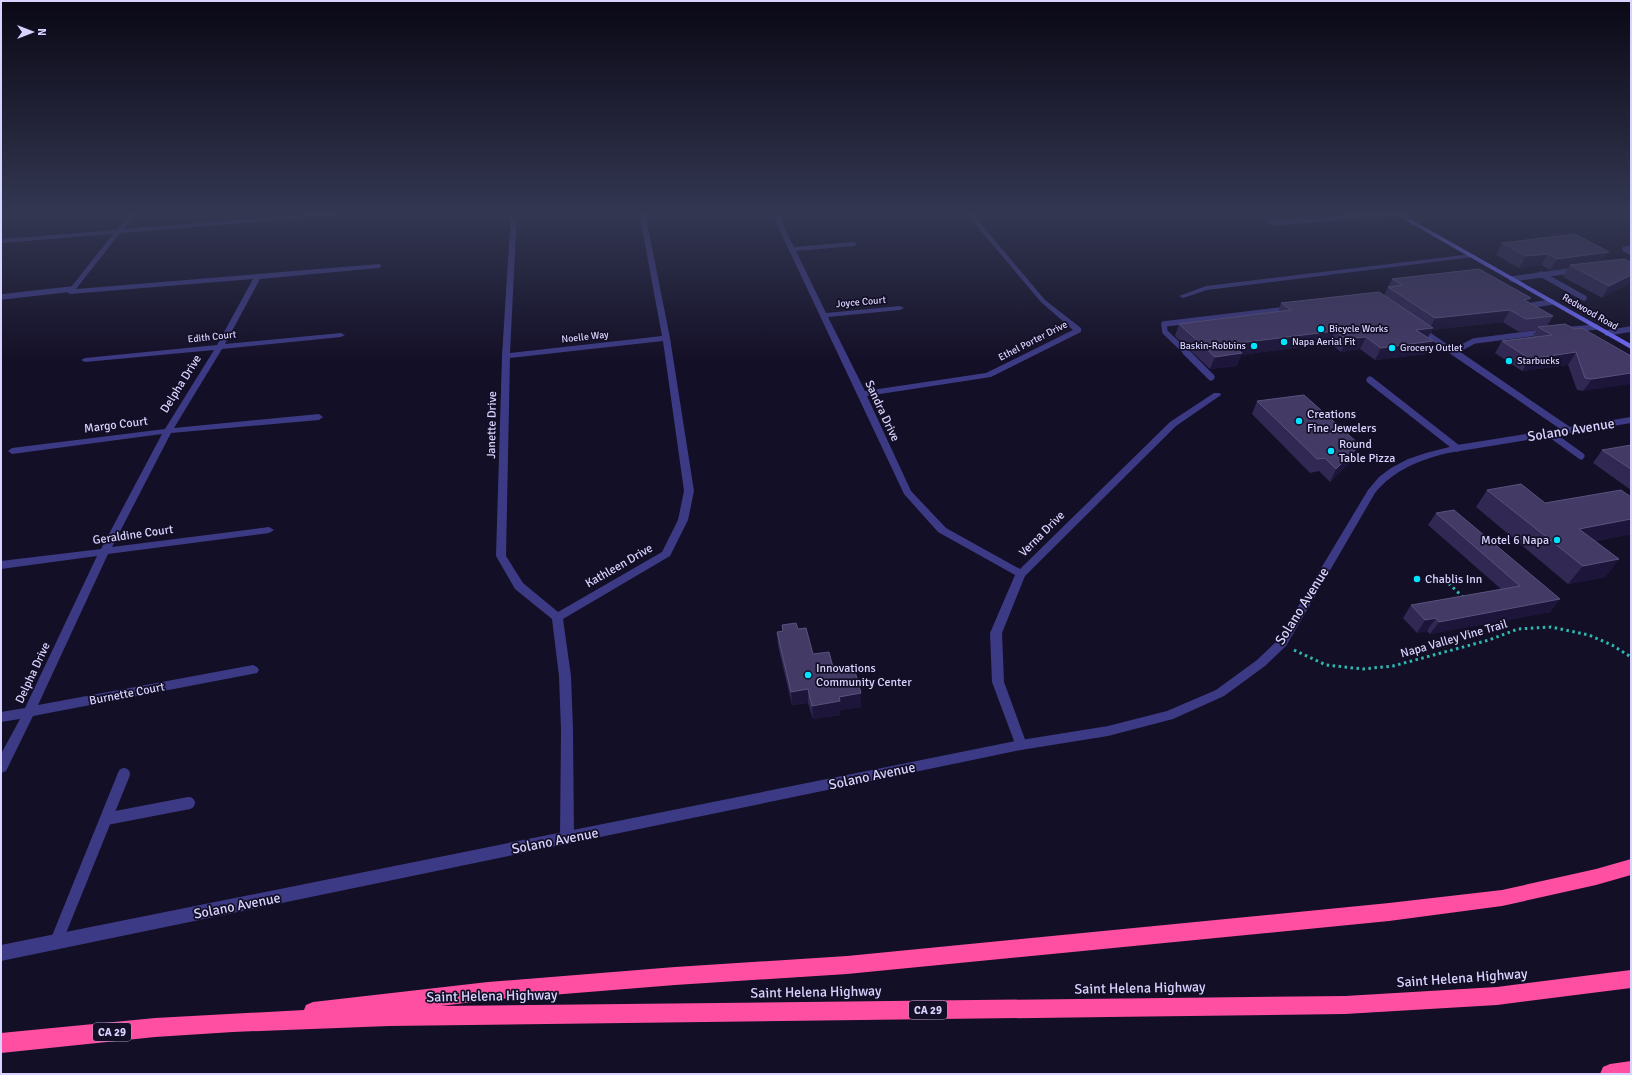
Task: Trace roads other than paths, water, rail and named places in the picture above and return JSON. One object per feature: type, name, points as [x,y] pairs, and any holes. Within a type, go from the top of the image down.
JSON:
[{"type":"highway","points":[[223,1022],[488,991],[675,976],[847,965],[1389,912],[1502,898],[1596,877],[1631,867]]},
{"type":"highway","name":"Saint Helena Highway","points":[[1,1043],[50,1036],[223,1022],[395,1016],[1345,1005],[1497,996],[1631,979]]},
{"type":"highway","points":[[1610,1074],[1631,1071]]},
{"type":"main road","name":"Redwood Road","points":[[1483,262],[1631,347]]},
{"type":"street","points":[[93,262],[70,292],[378,266]]},
{"type":"street","name":"Janette Drive","points":[[511,262],[506,356],[501,556],[519,586],[557,617]]},
{"type":"street","name":"Kathleen Drive","points":[[557,617],[666,554],[683,520],[689,491],[666,338],[652,262]]},
{"type":"street","name":"Sandra Drive","points":[[798,262],[907,492],[942,530],[1021,574]]},
{"type":"street","name":"Ethel Porter Drive","points":[[862,394],[988,375],[1078,330],[1043,301],[1010,262]]},
{"type":"street","points":[[1183,296],[1206,288],[1421,262]]},
{"type":"street","name":"Delpha Drive","points":[[1,767],[29,712],[104,552],[168,431],[220,346],[258,277]]},
{"type":"street","name":"Joyce Court","points":[[824,315],[900,308]]},
{"type":"street","name":"Edith Court","points":[[85,360],[341,335]]},
{"type":"street","name":"Noelle Way","points":[[506,356],[666,338]]},
{"type":"street","name":"Verna Drive","points":[[1021,745],[998,682],[996,633],[1021,574],[1173,424],[1217,395]]},
{"type":"street","name":"Margo Court","points":[[12,451],[168,431],[319,417]]},
{"type":"street","name":"Solano Avenue","points":[[1,954],[1021,745],[1108,731],[1169,715],[1220,693],[1261,663],[1282,643],[1371,492],[1387,475],[1409,462],[1436,452],[1631,420]]},
{"type":"street","name":"Geraldine Court","points":[[1,565],[269,530]]},
{"type":"street","points":[[557,617],[565,676],[567,730],[567,839]]},
{"type":"street","name":"Burnette Court","points":[[1,717],[252,670]]},
{"type":"lane","points":[[1512,279],[1586,269]]},
{"type":"lane","points":[[1541,274],[1584,298]]},
{"type":"lane","points":[[1,297],[72,289]]},
{"type":"lane","points":[[1530,314],[1526,306],[1552,302]]},
{"type":"lane","points":[[1211,377],[1165,332],[1164,324],[1297,308]]},
{"type":"lane","points":[[1417,327],[1568,430]]},
{"type":"lane","points":[[1453,352],[1474,341],[1596,327]]},
{"type":"lane","points":[[1606,333],[1631,329]]},
{"type":"lane","points":[[1370,380],[1457,448]]},
{"type":"lane","points":[[1549,433],[1581,456]]},
{"type":"lane","points":[[56,942],[124,774]]},
{"type":"lane","points":[[106,819],[190,803]]},
{"type":"place","name":"Bicycle Works","points":[[1321,329]]},
{"type":"place","name":"Napa Aerial Fit","points":[[1284,342]]},
{"type":"place","name":"Baskin-Robbins","points":[[1254,346]]},
{"type":"place","name":"Grocery Outlet","points":[[1392,348]]},
{"type":"place","name":"Starbucks","points":[[1509,361]]},
{"type":"place","name":"Creations Fine Jewelers","points":[[1299,421]]},
{"type":"place","name":"Round Table Pizza","points":[[1331,451]]},
{"type":"place","name":"Motel 6 Napa","points":[[1557,540]]},
{"type":"place","name":"Chablis Inn","points":[[1417,579]]},
{"type":"place","name":"Innovations Community Center","points":[[808,675]]}]
